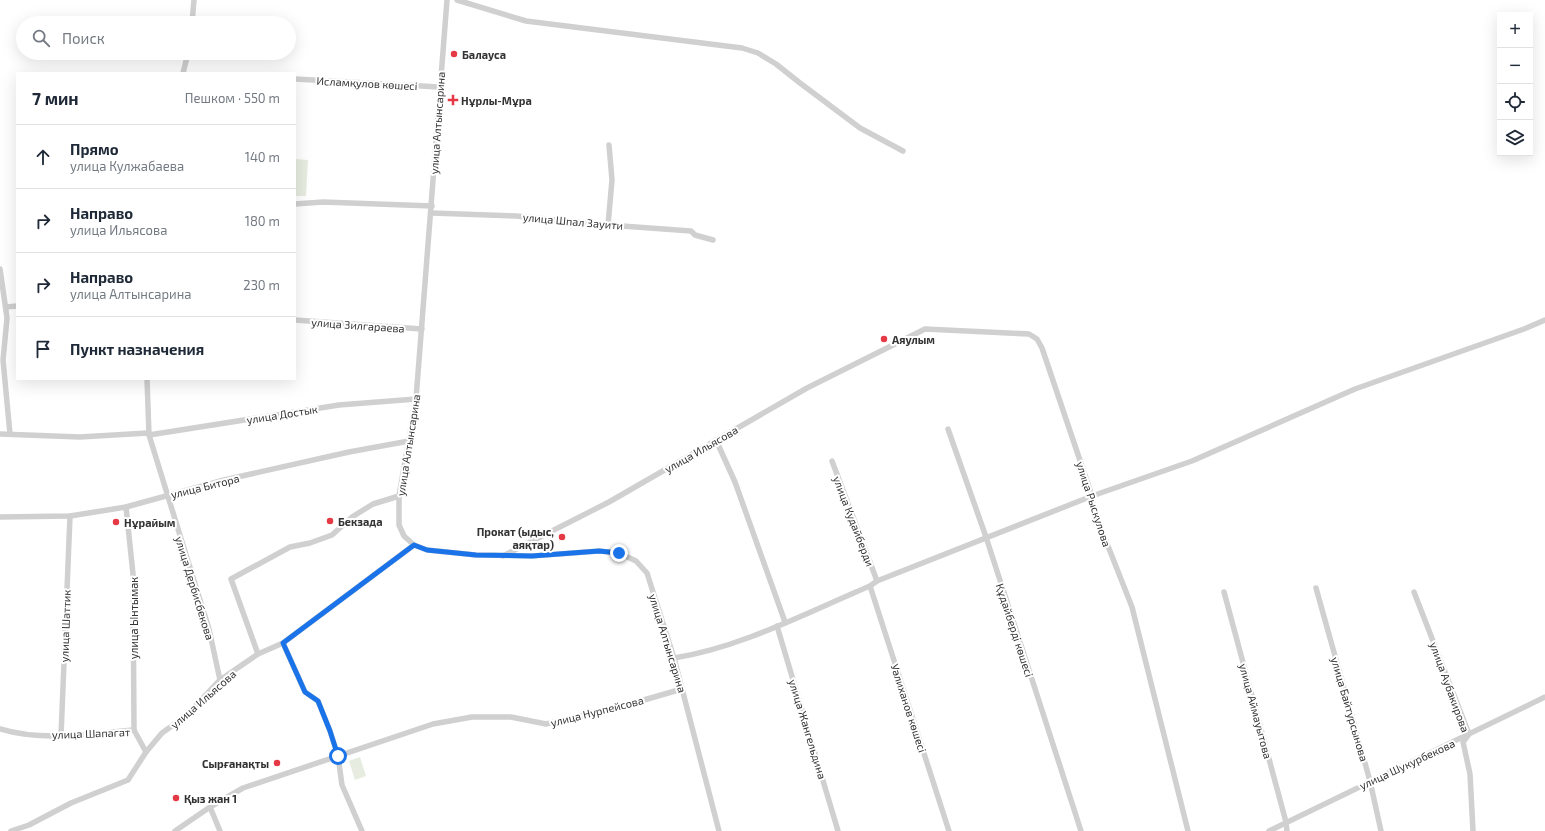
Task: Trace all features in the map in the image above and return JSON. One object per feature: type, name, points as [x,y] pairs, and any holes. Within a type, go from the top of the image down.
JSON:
[{"type":"street","points":[[193,16],[194,0]]},
{"type":"street","name":"улица Алтынсарина","points":[[447,0],[439,87],[432,206],[416,399],[399,496],[399,525],[404,536],[414,545],[427,550],[503,556],[532,556],[599,551],[619,553],[636,561],[647,573],[674,658],[719,831]]},
{"type":"street","points":[[457,0],[526,21],[742,48],[758,53],[776,64],[805,88],[860,128],[903,151]]},
{"type":"street","points":[[184,72],[187,60]]},
{"type":"street","name":"Исламқулов көшесі","points":[[296,79],[439,87]]},
{"type":"street","points":[[608,225],[612,180],[609,145]]},
{"type":"street","points":[[296,204],[323,202],[432,206]]},
{"type":"street","name":"улица Шпал Зауити","points":[[431,213],[516,216],[692,231],[695,235],[713,240]]},
{"type":"street","points":[[0,269],[7,318],[3,360],[10,434]]},
{"type":"street","points":[[6,307],[16,306]]},
{"type":"street","name":"улица Зилгараева","points":[[296,320],[422,329]]},
{"type":"street","points":[[674,658],[697,654],[777,626],[870,586],[877,581],[986,537],[1092,496],[1192,461],[1355,389],[1524,329],[1545,320]]},
{"type":"street","name":"улица Рыскулова","points":[[899,341],[926,329],[1029,334],[1037,340],[1042,348],[1092,496],[1093,508],[1132,607],[1188,831]]},
{"type":"street","name":"улица Ильясова","points":[[503,556],[612,500],[807,388],[899,341]]},
{"type":"street","name":"улица Дербисбекова","points":[[148,380],[149,434],[209,629],[220,680]]},
{"type":"street","name":"улица Достык","points":[[0,434],[80,437],[149,434],[339,405],[416,399]]},
{"type":"street","name":"Құдайберді көшесі","points":[[948,429],[986,537],[1081,831]]},
{"type":"street","points":[[716,440],[740,495],[784,622]]},
{"type":"street","name":"улица Битора","points":[[0,517],[70,516],[126,507],[224,480],[349,452],[409,441]]},
{"type":"street","name":"улица Кудайберди","points":[[832,461],[877,581]]},
{"type":"street","points":[[258,654],[231,579],[290,547],[310,543],[332,535],[352,517],[373,504],[399,496]]},
{"type":"street","name":"улица Ынтымак","points":[[126,507],[133,574],[134,730]]},
{"type":"street","name":"улица Шаттик","points":[[61,736],[70,516]]},
{"type":"street","name":"улица Ильясова","points":[[11,831],[29,825],[71,803],[128,780],[146,752],[162,733],[187,715],[220,680],[258,654],[283,643],[414,545]]},
{"type":"street","name":"Уәлиханов көшесі","points":[[870,586],[949,831]]},
{"type":"street","name":"улица Байтурсынова","points":[[1316,588],[1370,781],[1381,831]]},
{"type":"street","name":"улица Аймауытова","points":[[1224,592],[1286,822],[1287,831]]},
{"type":"street","name":"улица Аубакирова","points":[[1414,592],[1469,734],[1463,742],[1470,774],[1473,831]]},
{"type":"street","name":"улица Жангельдина","points":[[777,626],[838,831]]},
{"type":"street","points":[[283,643],[305,692],[318,701],[338,756],[342,785],[362,831]]},
{"type":"street","name":"улица Нурпейсова","points":[[175,831],[243,788],[433,724],[472,717],[511,717],[546,724],[623,706],[682,689]]},
{"type":"street","name":"улица Шукурбекова","points":[[1269,831],[1545,697]]},
{"type":"street","name":"улица Шапагат","points":[[0,729],[14,733],[61,736],[134,730],[146,752]]},
{"type":"street","points":[[210,808],[220,831]]},
{"type":"shaded area","points":[[296,159],[308,160],[306,196],[296,196]]},
{"type":"shaded area","points":[[360,757],[366,776],[355,780],[349,761]]},
{"type":"place","name":"Балауса","points":[[454,54]]},
{"type":"place","name":"Нұрлы-Мұра","points":[[453,100]]},
{"type":"place","name":"Аяулым","points":[[884,339]]},
{"type":"place","name":"Бекзада","points":[[330,521]]},
{"type":"place","name":"Нұрайым","points":[[116,522]]},
{"type":"place","name":"Прокат (ыдыс, аяқтар)","points":[[562,537]]},
{"type":"place","name":"Сырғанақты","points":[[277,763]]},
{"type":"place","name":"Қыз жан 1","points":[[176,798]]},
{"type":"route","points":[[338,756],[318,701],[305,692],[283,643],[414,545],[427,550],[476,555],[532,556],[599,551],[619,553]]}]
